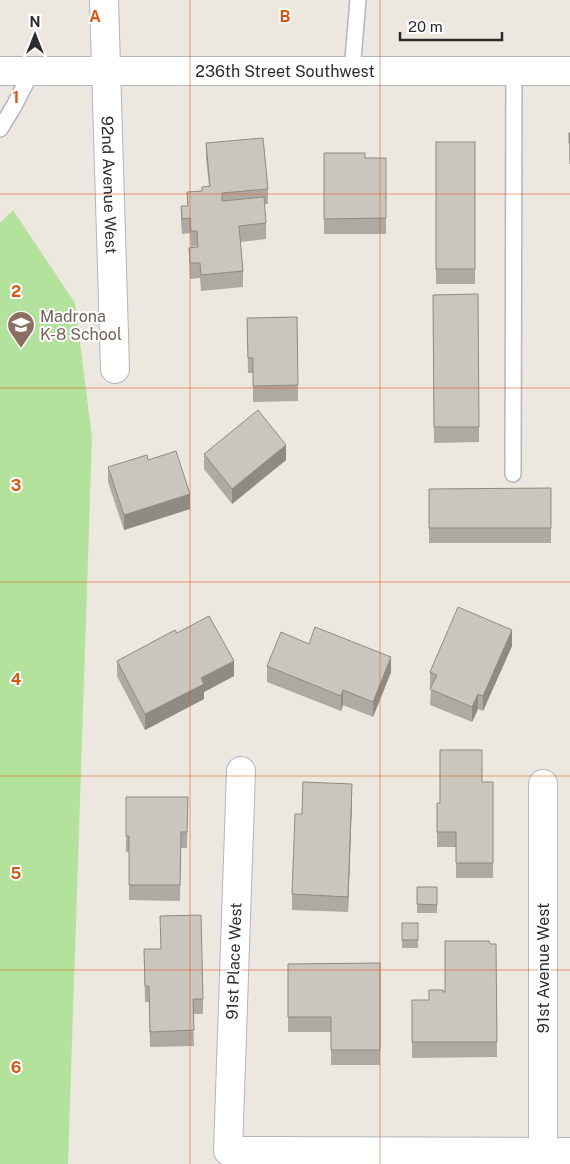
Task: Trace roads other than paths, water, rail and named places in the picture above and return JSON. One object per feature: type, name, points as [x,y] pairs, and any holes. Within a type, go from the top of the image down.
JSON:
[{"type":"street","name":"92nd Avenue West","points":[[104,0],[115,369]]},
{"type":"street","name":"236th Street Southwest","points":[[0,71],[570,71]]},
{"type":"street","name":"91st Place West","points":[[241,772],[228,1151],[543,1153]]},
{"type":"street","name":"91st Avenue West","points":[[543,784],[543,1153]]},
{"type":"street","points":[[543,1153],[570,1152]]},
{"type":"lane","points":[[352,71],[358,0]]},
{"type":"lane","points":[[0,129],[32,71]]},
{"type":"lane","points":[[512,474],[514,71]]},
{"type":"place","name":"Madrona K-8 School","points":[[21,349]]}]
